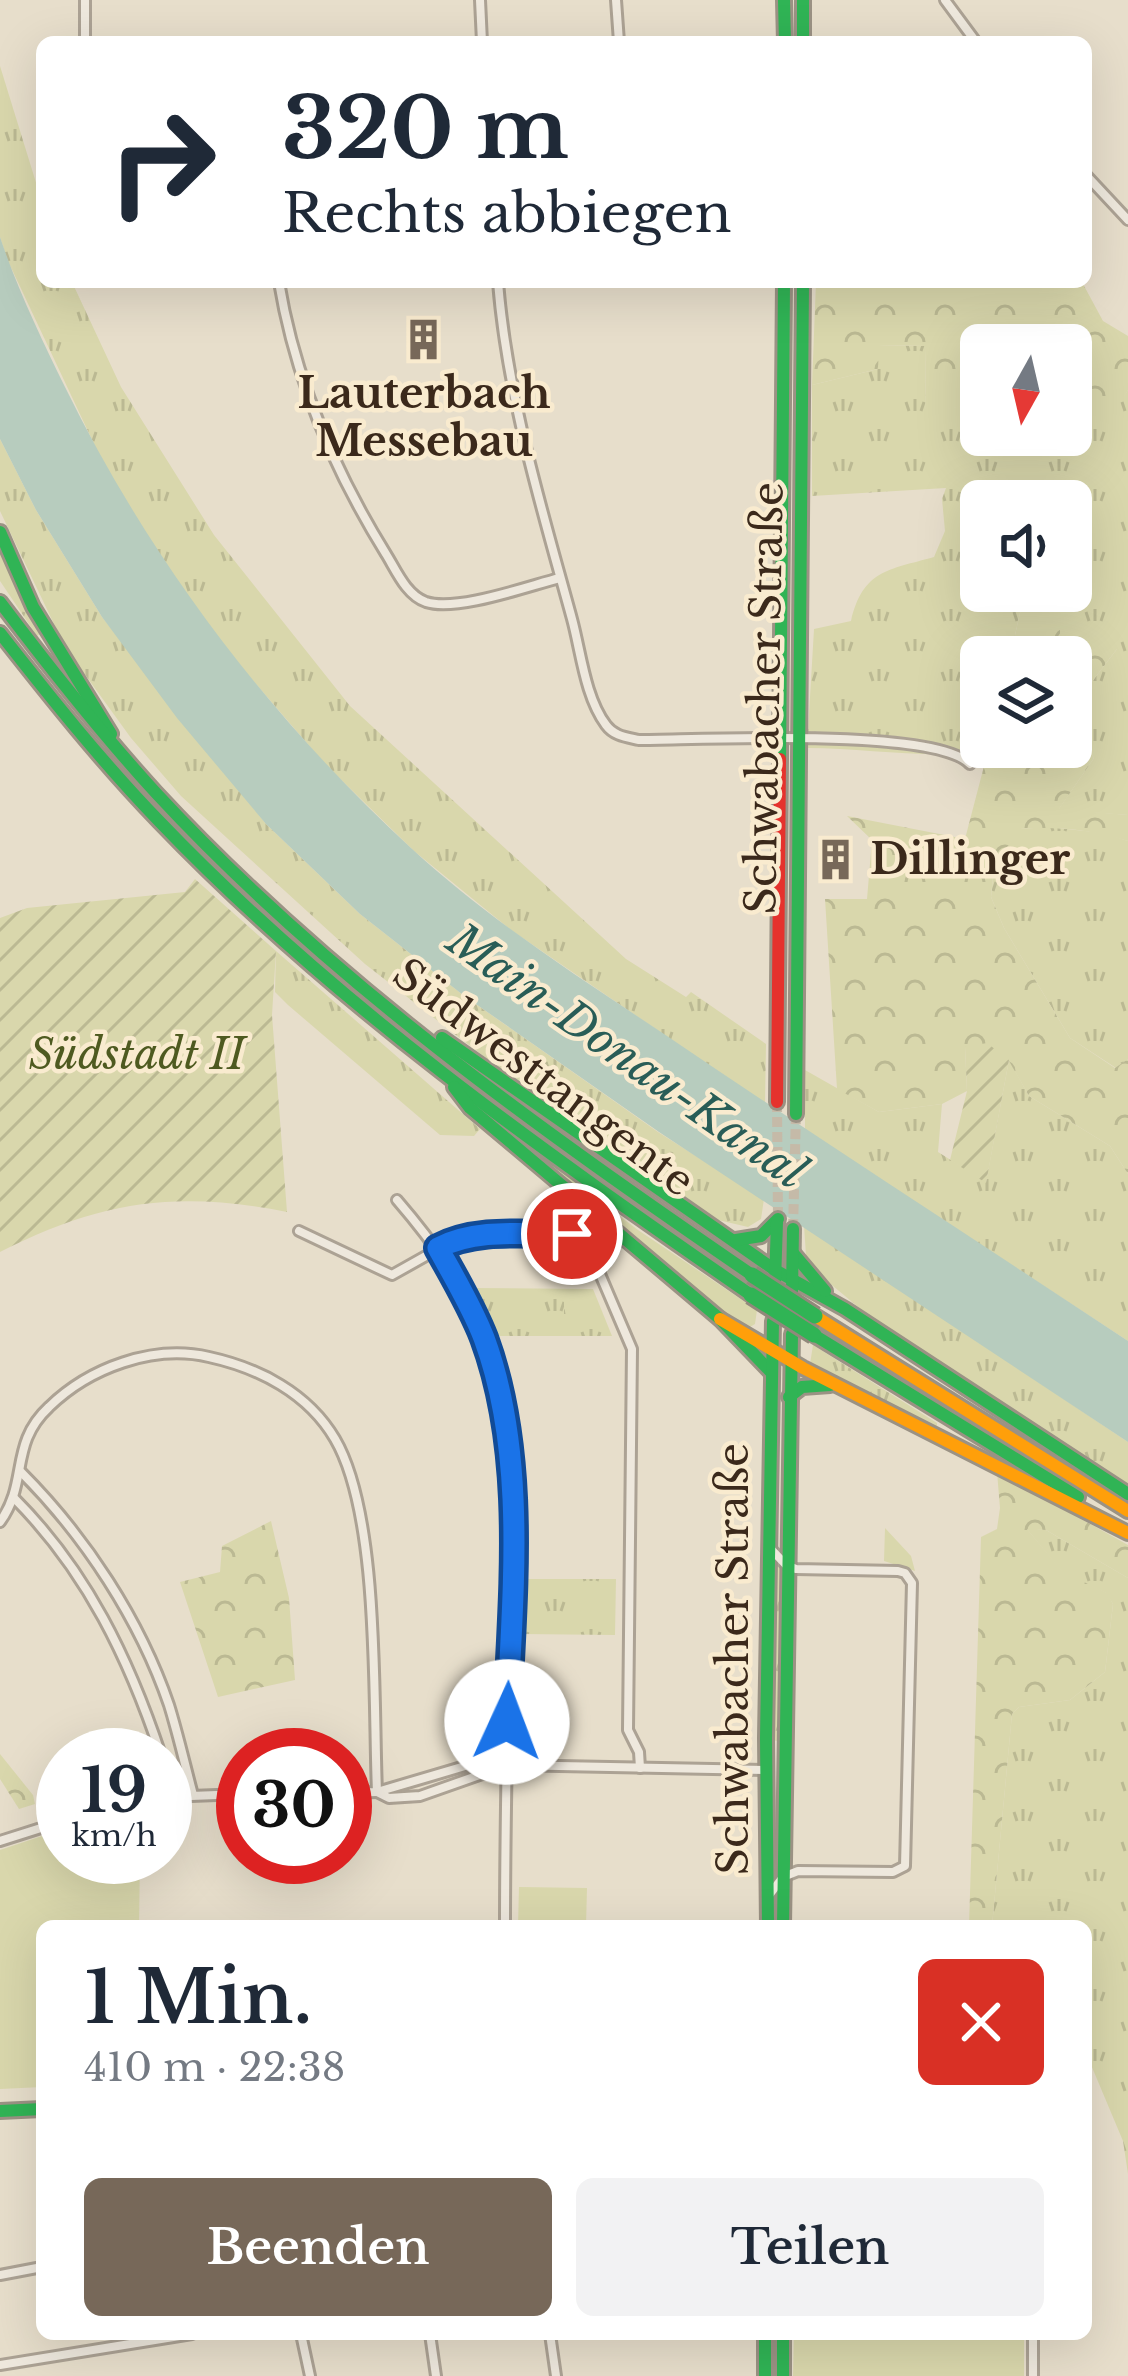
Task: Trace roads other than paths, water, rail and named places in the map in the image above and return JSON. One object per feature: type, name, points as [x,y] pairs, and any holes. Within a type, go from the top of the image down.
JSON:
[{"type":"main road","points":[[784,0],[785,36]]},
{"type":"main road","points":[[803,0],[803,36]]},
{"type":"main road","name":"Schwabacher Straße","points":[[777,1102],[784,288]]},
{"type":"main road","name":"Schwabacher Straße","points":[[796,1114],[803,288]]},
{"type":"main road","points":[[0,532],[48,635],[127,763]]},
{"type":"main road","name":"Südwesttangente","points":[[0,602],[54,678],[159,808],[388,1005],[563,1143],[752,1275],[1128,1511]]},
{"type":"main road","name":"Südwesttangente","points":[[0,633],[71,725],[295,947],[437,1066],[550,1154],[751,1294],[1128,1530]]},
{"type":"main road","points":[[388,1005],[736,1240],[775,1276],[844,1310],[1128,1494]]},
{"type":"main road","points":[[437,1066],[470,1108],[720,1319],[770,1371]]},
{"type":"main road","points":[[736,1240],[763,1236],[778,1219],[775,1276]]},
{"type":"main road","points":[[792,1286],[793,1229]]},
{"type":"main road","points":[[793,1253],[806,1273],[844,1310]]},
{"type":"main road","points":[[720,1319],[837,1385],[1128,1530]]},
{"type":"main road","name":"Schwabacher Straße","points":[[768,1920],[772,1321]]},
{"type":"main road","name":"Schwabacher Straße","points":[[783,1920],[792,1334]]},
{"type":"main road","points":[[789,1397],[802,1387],[837,1385]]},
{"type":"main road","points":[[0,2111],[36,2109]]},
{"type":"main road","points":[[765,2340],[765,2376]]},
{"type":"main road","points":[[783,2340],[783,2376]]},
{"type":"street","points":[[85,0],[86,36]]},
{"type":"street","points":[[479,0],[482,36]]},
{"type":"street","points":[[616,0],[619,36]]},
{"type":"street","points":[[945,0],[972,36]]},
{"type":"street","points":[[1092,182],[1128,220]]},
{"type":"street","points":[[281,288],[311,406],[352,498],[408,590],[423,602],[446,605],[560,578]]},
{"type":"street","points":[[499,288],[502,337],[560,578],[593,696],[607,727],[618,736],[639,740],[782,738],[908,745],[960,758]]},
{"type":"street","points":[[397,1200],[438,1248],[485,1341],[504,1425],[512,1523],[505,1920]]},
{"type":"street","points":[[299,1231],[392,1275],[455,1239],[572,1234],[589,1236],[597,1245],[600,1274],[632,1349],[628,1730],[639,1752],[640,1768]]},
{"type":"street","points":[[0,1522],[14,1498],[23,1441],[48,1407],[95,1373],[140,1358],[198,1354],[240,1364],[310,1406],[337,1441],[360,1514],[369,1591],[377,1792]]},
{"type":"street","points":[[20,1471],[82,1542],[121,1604],[169,1705],[193,1795],[216,1795]]},
{"type":"street","points":[[14,1498],[40,1523],[99,1608],[152,1728]]},
{"type":"street","points":[[769,1895],[783,1876],[798,1871],[893,1872],[905,1866],[912,1583],[898,1571],[796,1569],[770,1548]]},
{"type":"street","points":[[372,1792],[389,1798],[420,1796],[506,1765],[766,1770]]},
{"type":"street","points":[[0,1841],[36,1830]]},
{"type":"street","points":[[0,2275],[36,2268]]},
{"type":"street","points":[[0,2365],[155,2340]]},
{"type":"street","points":[[302,2340],[310,2376]]},
{"type":"street","points":[[431,2340],[436,2376]]},
{"type":"street","points":[[551,2340],[556,2376]]},
{"type":"street","points":[[1033,2340],[1033,2376]]},
{"type":"water","name":"Main-Donau-Kanal","points":[[0,237],[56,369],[135,514],[217,634],[309,745],[411,848],[503,924],[1128,1341],[1128,1442],[659,1132],[463,995],[360,914],[266,824],[177,718],[102,617],[36,510],[0,439]]},
{"type":"tunnel","points":[[777,1102],[778,1219]]},
{"type":"tunnel","points":[[793,1229],[796,1114]]},
{"type":"place","name":"Lauterbach Messebau","points":[[424,339]]},
{"type":"place","name":"Dillinger","points":[[836,859]]},
{"type":"park label","name":"Südstadt II","points":[[137,1054]]}]
